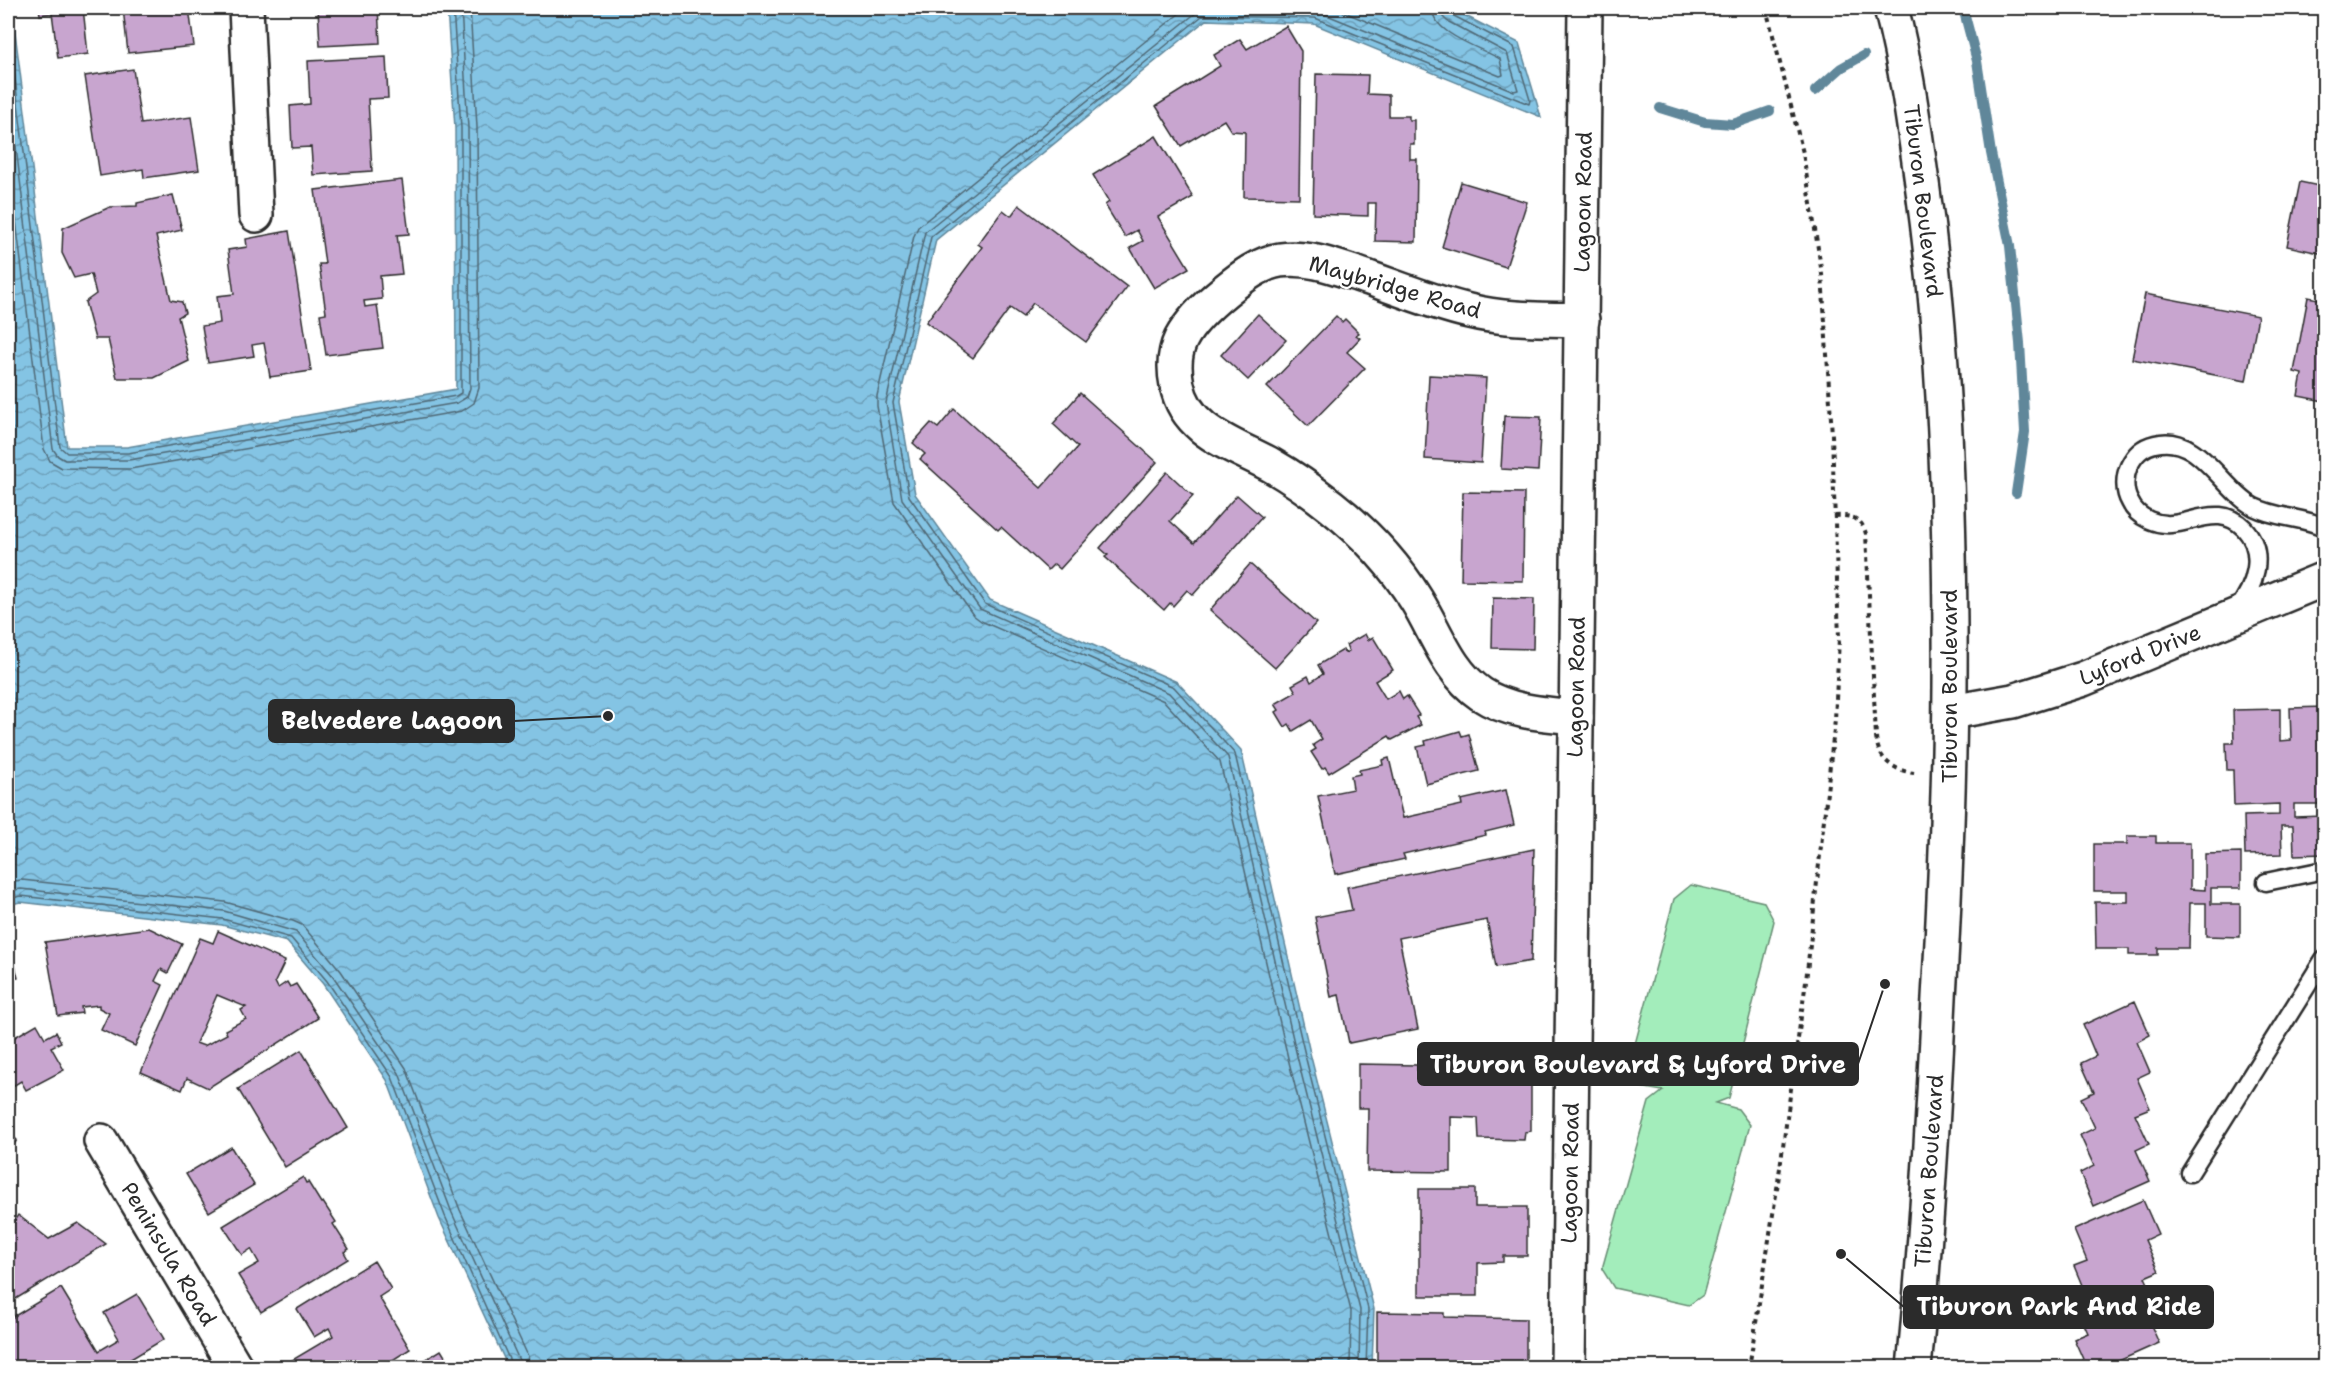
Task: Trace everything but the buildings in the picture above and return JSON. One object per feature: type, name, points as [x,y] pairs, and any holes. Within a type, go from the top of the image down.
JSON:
[{"type":"street","points":[[246,8],[256,215]]},
{"type":"street","name":"Lagoon Road","points":[[1568,1368],[1586,8]]},
{"type":"street","name":"Tiburon Boulevard","points":[[1891,8],[1906,72],[1929,232],[1940,336],[1949,488],[1951,712],[1945,920],[1914,1368]]},
{"type":"street","name":"Maybridge Road","points":[[1576,717],[1524,710],[1483,695],[1468,684],[1447,657],[1416,600],[1376,548],[1355,526],[1310,490],[1284,473],[1203,429],[1184,407],[1175,374],[1176,355],[1181,340],[1203,311],[1241,278],[1259,267],[1278,261],[1298,259],[1334,266],[1471,312],[1523,318],[1582,320]]},
{"type":"street","name":"Lyford Drive","points":[[1951,712],[2013,701],[2056,689],[2325,579]]},
{"type":"street","name":"Peninsula Road","points":[[101,1141],[236,1368]]},
{"type":"lane","points":[[2231,618],[2240,606],[2255,576],[2257,560],[2251,537],[2233,520],[2222,516],[2208,516],[2174,525],[2155,523],[2139,515],[2129,500],[2125,484],[2127,470],[2135,456],[2146,446],[2163,442],[2178,444],[2198,456],[2243,500],[2255,507],[2325,527]]},
{"type":"lane","points":[[2266,882],[2325,870]]},
{"type":"lane","points":[[2190,1173],[2325,959]]},
{"type":"path","points":[[1749,1368],[1801,1022],[1835,720],[1839,638],[1826,314],[1817,233],[1794,113],[1766,8]]},
{"type":"path","points":[[1835,516],[1853,517],[1863,525],[1866,534],[1876,737],[1879,752],[1887,763],[1901,771],[1949,778]]},
{"type":"green space","points":[[1691,885],[1764,902],[1774,921],[1729,1098],[1716,1103],[1738,1109],[1750,1125],[1703,1295],[1689,1305],[1614,1288],[1602,1269],[1649,1102],[1663,1091],[1640,1087],[1628,1070],[1674,899]]},
{"type":"water","points":[[8,8],[12,8],[67,447],[127,447],[456,389],[455,128],[447,8],[1450,8],[1519,43],[1541,117],[1314,24],[1206,20],[936,240],[899,402],[915,494],[990,600],[1177,682],[1241,750],[1310,1053],[1374,1309],[1372,1367],[508,1367],[439,1218],[387,1080],[323,984],[287,942],[222,925],[20,902],[8,905]]},
{"type":"waterway","points":[[1963,8],[1977,61],[1991,153],[2010,246],[2020,343],[2025,432],[2016,493]]},
{"type":"waterway","points":[[1815,91],[1841,68],[1864,55]]},
{"type":"waterway","points":[[1660,108],[1705,122],[1733,124],[1770,111]]},
{"type":"place","name":"Belvedere Lagoon","points":[[608,716]]},
{"type":"place","name":"Tiburon Boulevard & Lyford Drive","points":[[1885,984]]},
{"type":"place","name":"Tiburon Park And Ride","points":[[1841,1254]]}]
